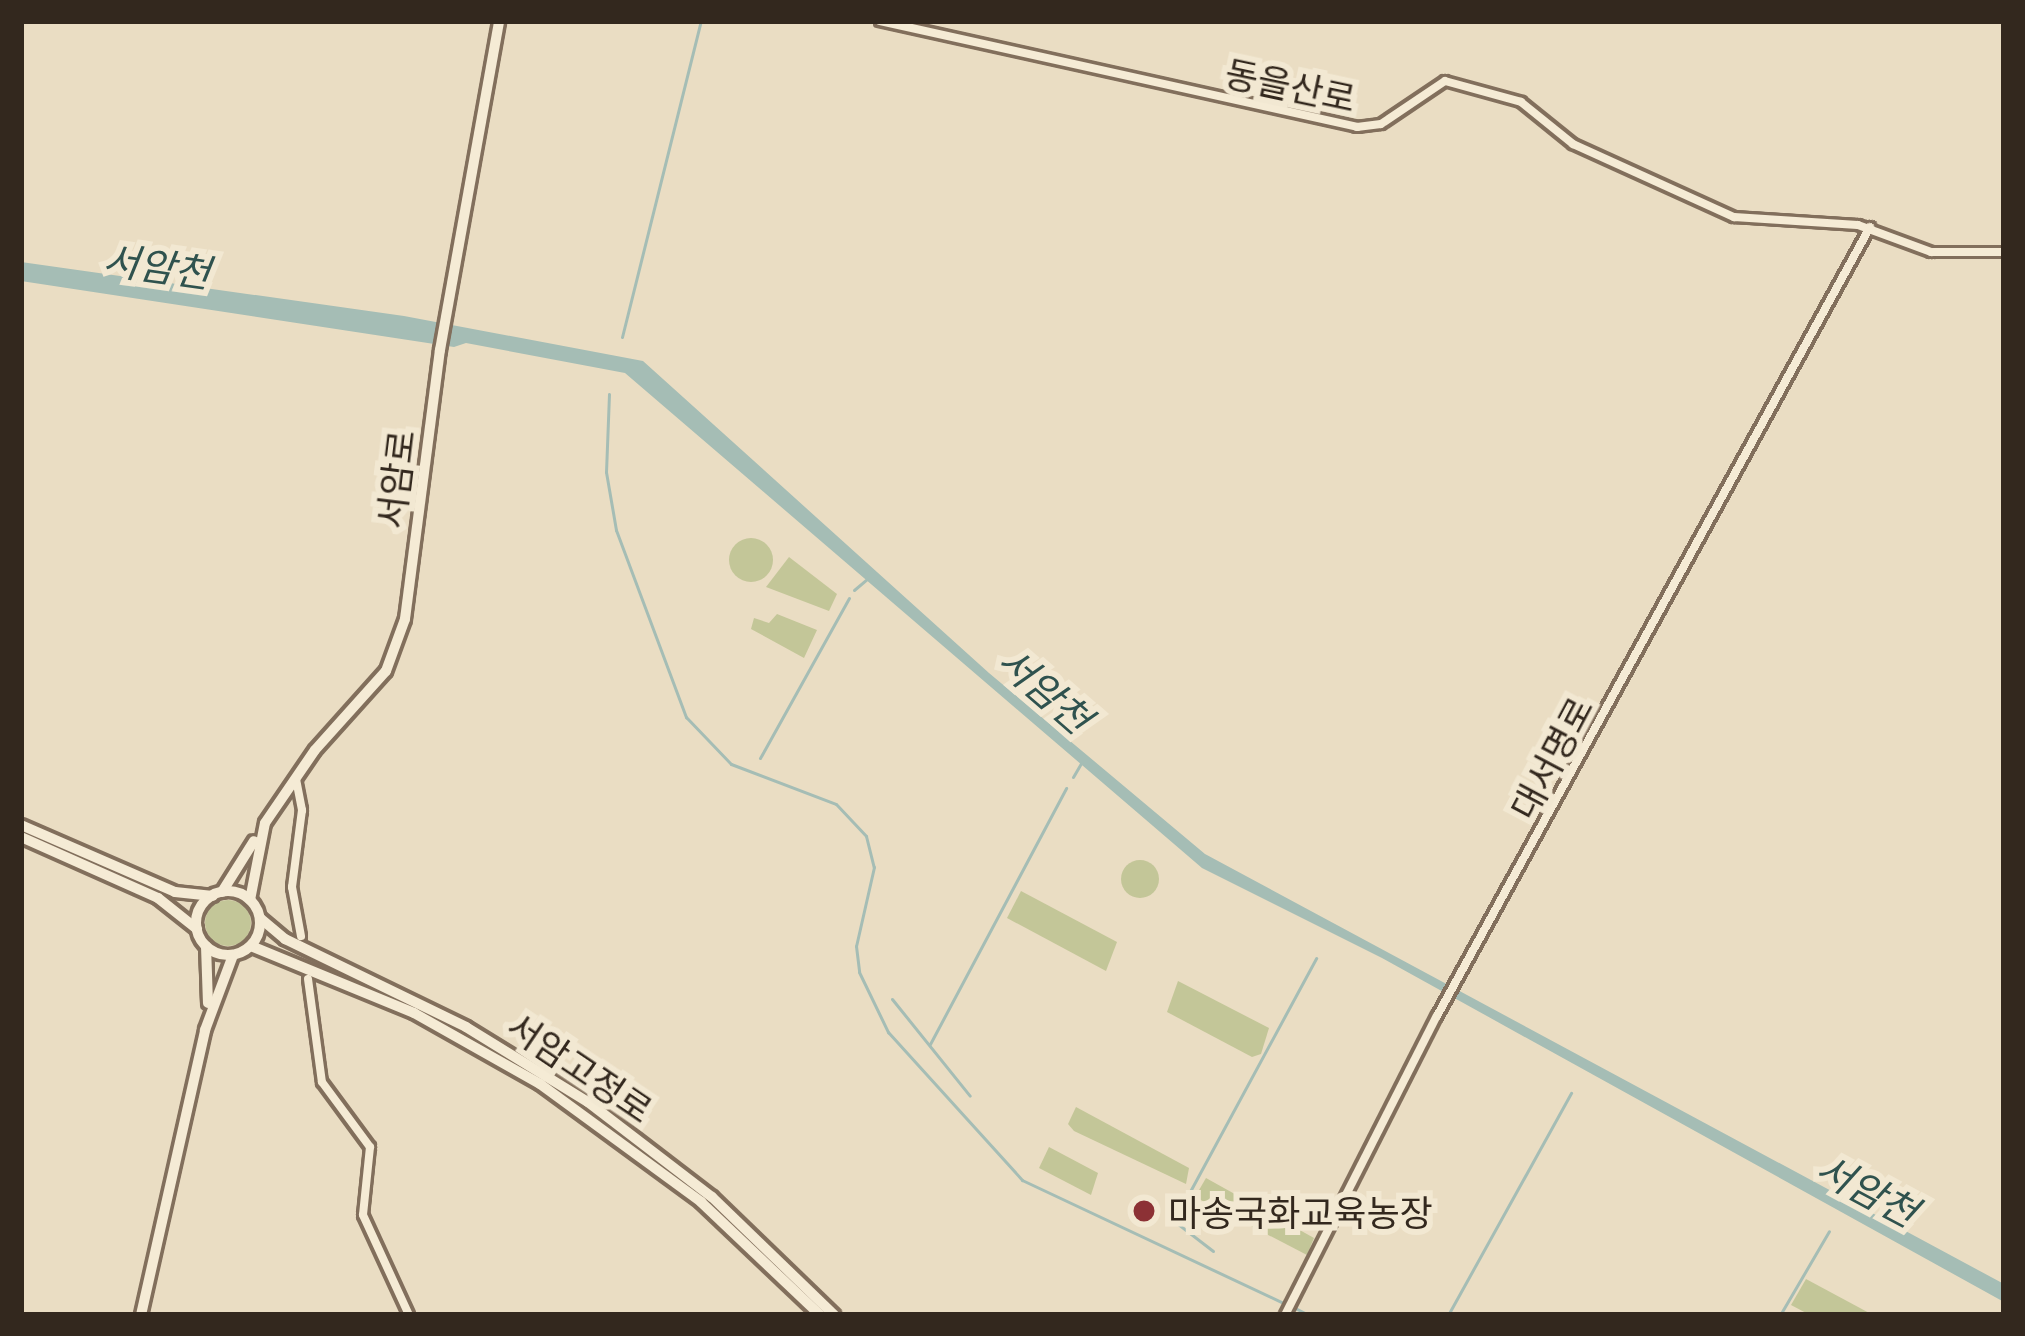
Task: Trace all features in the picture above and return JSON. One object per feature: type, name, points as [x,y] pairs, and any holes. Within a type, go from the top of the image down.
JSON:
[{"type":"main road","name":"서암로","points":[[250,900],[265,823],[295,776],[375,687],[396,647],[440,350],[500,21]]},
{"type":"main road","points":[[197,929],[199,910],[218,894],[265,823]]},
{"type":"main road","points":[[21,825],[164,887],[250,900],[260,918],[251,946],[232,955],[206,946]]},
{"type":"main road","points":[[21,838],[158,898],[197,929],[206,946],[205,1030]]},
{"type":"main road","name":"서암고정로","points":[[260,918],[296,945],[466,1027],[588,1102],[712,1197],[834,1315]]},
{"type":"main road","name":"서암고정로","points":[[251,946],[414,1012],[540,1084],[701,1202],[820,1315]]},
{"type":"main road","points":[[141,1315],[205,1030],[232,955]]},
{"type":"street","name":"동을산로","points":[[880,21],[1357,127],[1382,124],[1445,81],[1521,102],[1573,144],[1714,211],[1870,227],[1931,252],[2004,253]]},
{"type":"street","name":"대서명로","points":[[1286,1312],[1440,1011],[1870,227]]},
{"type":"street","points":[[295,776],[302,810],[292,887],[301,936]]},
{"type":"street","points":[[308,980],[322,1082],[370,1148],[363,1215],[409,1315]]},
{"type":"green space","points":[[751,538],[767,544],[773,560],[767,576],[751,582],[735,576],[729,560],[735,544]]},
{"type":"green space","points":[[789,557],[837,594],[829,611],[766,587]]},
{"type":"green space","points":[[777,614],[817,630],[804,658],[751,629],[754,618],[769,623]]},
{"type":"green space","points":[[1140,860],[1153,866],[1159,879],[1153,892],[1140,898],[1127,892],[1121,879],[1127,866]]},
{"type":"green space","points":[[1021,891],[1117,942],[1106,971],[1007,918]]},
{"type":"green space","points":[[228,900],[244,907],[251,923],[244,939],[228,946],[212,939],[205,923],[212,907]]},
{"type":"green space","points":[[1178,981],[1269,1028],[1261,1054],[1252,1057],[1167,1012]]},
{"type":"green space","points":[[1076,1107],[1189,1168],[1186,1184],[1074,1131],[1068,1124]]},
{"type":"green space","points":[[1049,1147],[1098,1173],[1091,1195],[1039,1168]]},
{"type":"green space","points":[[1206,1178],[1314,1238],[1307,1255],[1195,1197]]},
{"type":"green space","points":[[1806,1279],[1873,1315],[1810,1315],[1791,1305]]},
{"type":"water","points":[[21,262],[404,316],[643,361],[989,673],[1205,854],[2004,1284],[2004,1302],[1382,958],[1202,868],[625,373],[466,343],[454,347],[21,281]]},
{"type":"waterway","points":[[622,337],[701,21]]},
{"type":"waterway","points":[[609,394],[606,472],[616,530],[686,717],[731,764],[836,804],[866,836],[874,867],[856,946],[859,972],[888,1032],[1022,1180],[1286,1304]]},
{"type":"waterway","points":[[854,590],[866,580]]},
{"type":"waterway","points":[[760,758],[849,598]]},
{"type":"waterway","points":[[1073,777],[1081,763]]},
{"type":"waterway","points":[[930,1044],[1066,788]]},
{"type":"waterway","points":[[1213,1251],[1174,1221],[1316,958]]},
{"type":"waterway","points":[[892,999],[970,1096]]},
{"type":"waterway","points":[[1448,1315],[1571,1093]]},
{"type":"waterway","points":[[1780,1315],[1829,1231]]},
{"type":"waterway","points":[[1295,1308],[1309,1315]]},
{"type":"place","name":"마송국화교육농장","points":[[1144,1211]]},
{"type":"water label","name":"서암천","points":[[157,264]]},
{"type":"water label","name":"서암천","points":[[1046,688]]},
{"type":"water label","name":"서암천","points":[[1868,1188]]}]
